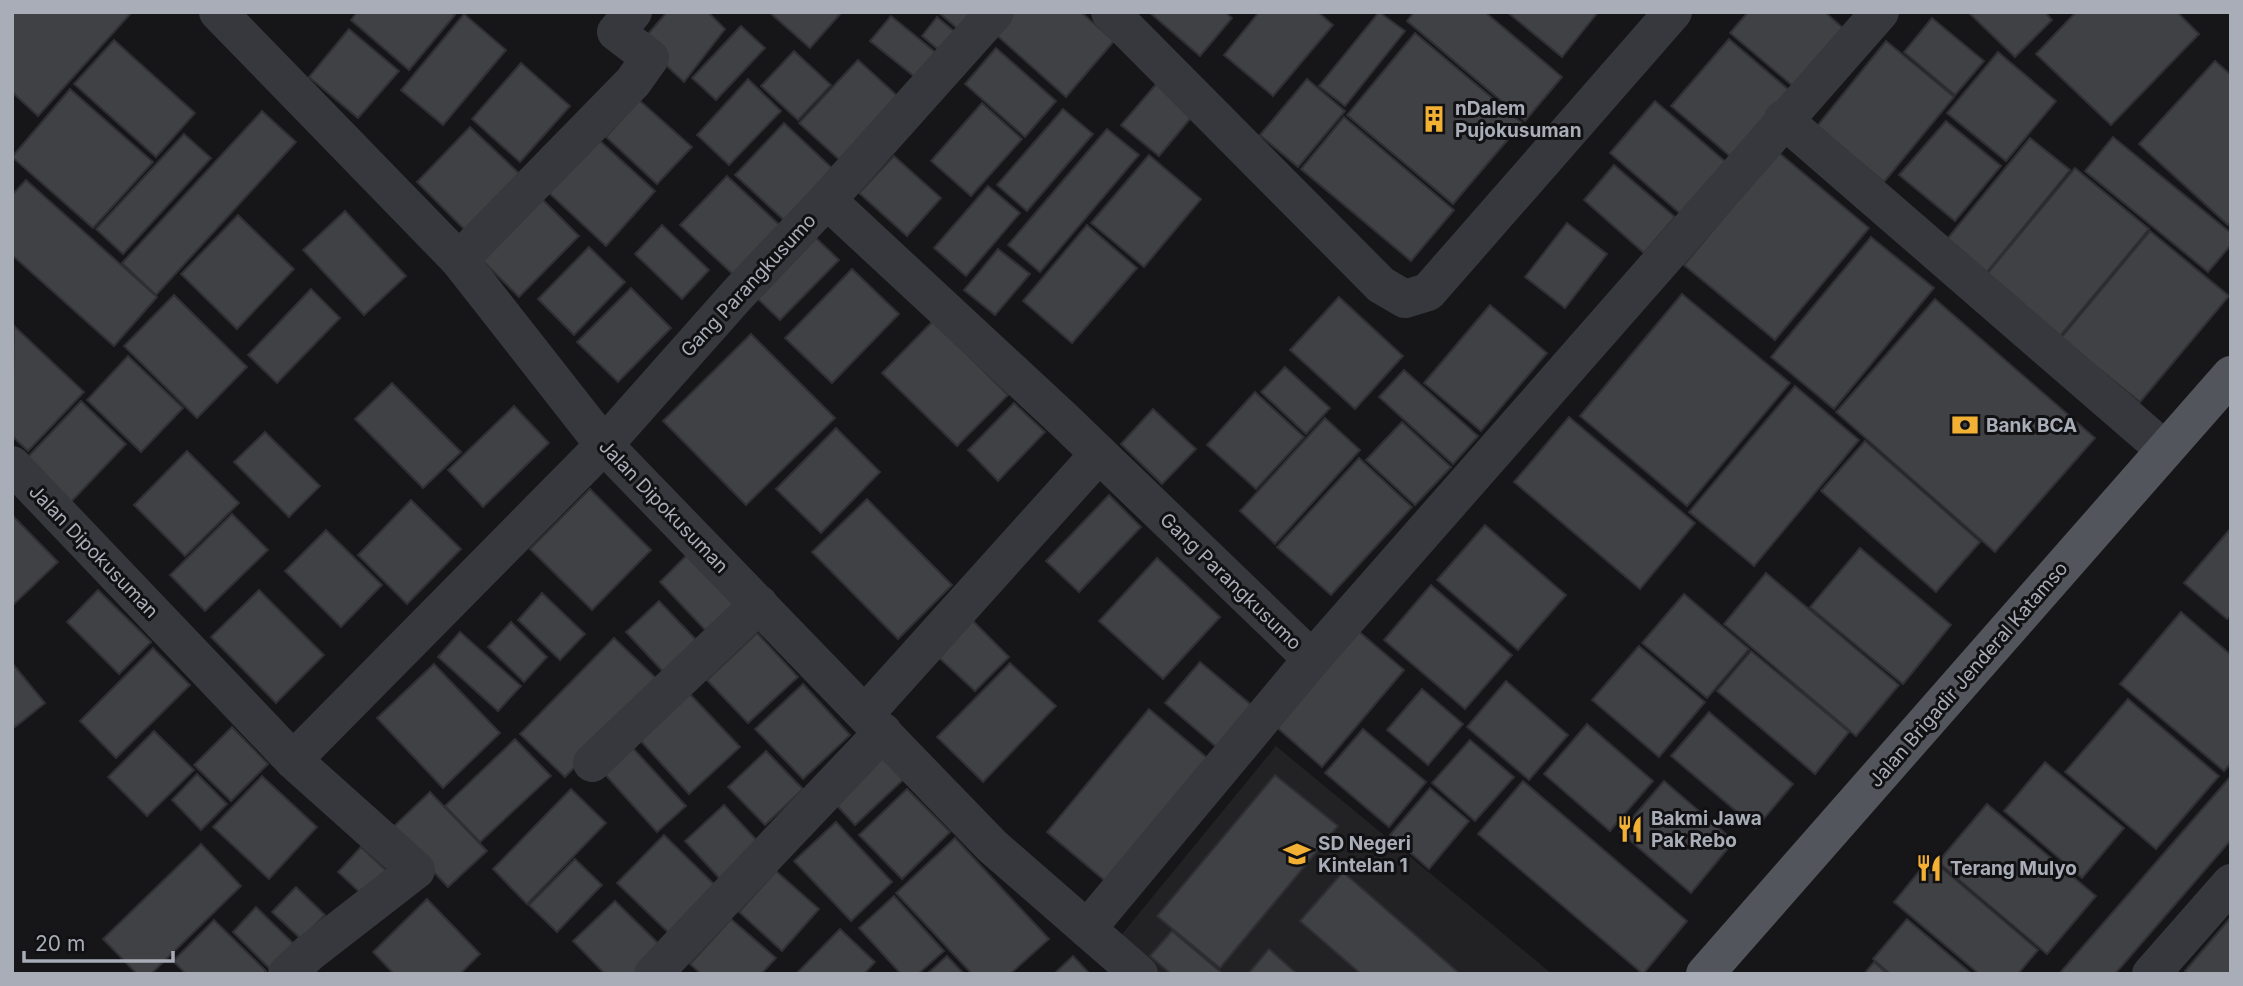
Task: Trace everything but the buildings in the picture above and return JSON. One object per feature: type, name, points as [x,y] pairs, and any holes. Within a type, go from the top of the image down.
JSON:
[{"type":"main road","name":"Jalan Brigadir Jenderal Katamso","points":[[1705,974],[2231,375]]},
{"type":"street","name":"Jalan Dipokusuman","points":[[218,12],[459,260],[604,445],[992,846],[1139,974]]},
{"type":"street","points":[[459,260],[639,74],[650,58],[616,32],[633,12]]},
{"type":"street","points":[[827,200],[995,12]]},
{"type":"street","points":[[1110,12],[1381,285],[1405,299],[1429,292],[1673,12]]},
{"type":"street","points":[[1087,929],[1312,659],[1783,119],[1880,12]]},
{"type":"street","points":[[1783,119],[2165,450]]},
{"type":"street","name":"Gang Parangkusumo","points":[[293,760],[604,445],[737,295],[827,200],[1099,454],[1312,659]]},
{"type":"street","points":[[653,974],[874,723],[1099,454]]},
{"type":"street","name":"Jalan Dipokusuman","points":[[12,465],[293,760],[416,870],[309,953],[287,974]]},
{"type":"street","points":[[592,763],[759,604]]},
{"type":"street","points":[[2151,974],[2231,883]]},
{"type":"shaded area","name":"SD Negeri Kintelan 1","points":[[1276,746],[1552,974],[1115,974],[1100,961]]},
{"type":"place","name":"nDalem Pujokusuman","points":[[1434,119]]},
{"type":"place","name":"Bank BCA","points":[[1965,425]]},
{"type":"place","name":"Bakmi Jawa Pak Rebo","points":[[1630,829]]},
{"type":"place","name":"SD Negeri Kintelan 1","points":[[1297,854]]},
{"type":"place","name":"Terang Mulyo","points":[[1929,868]]}]
